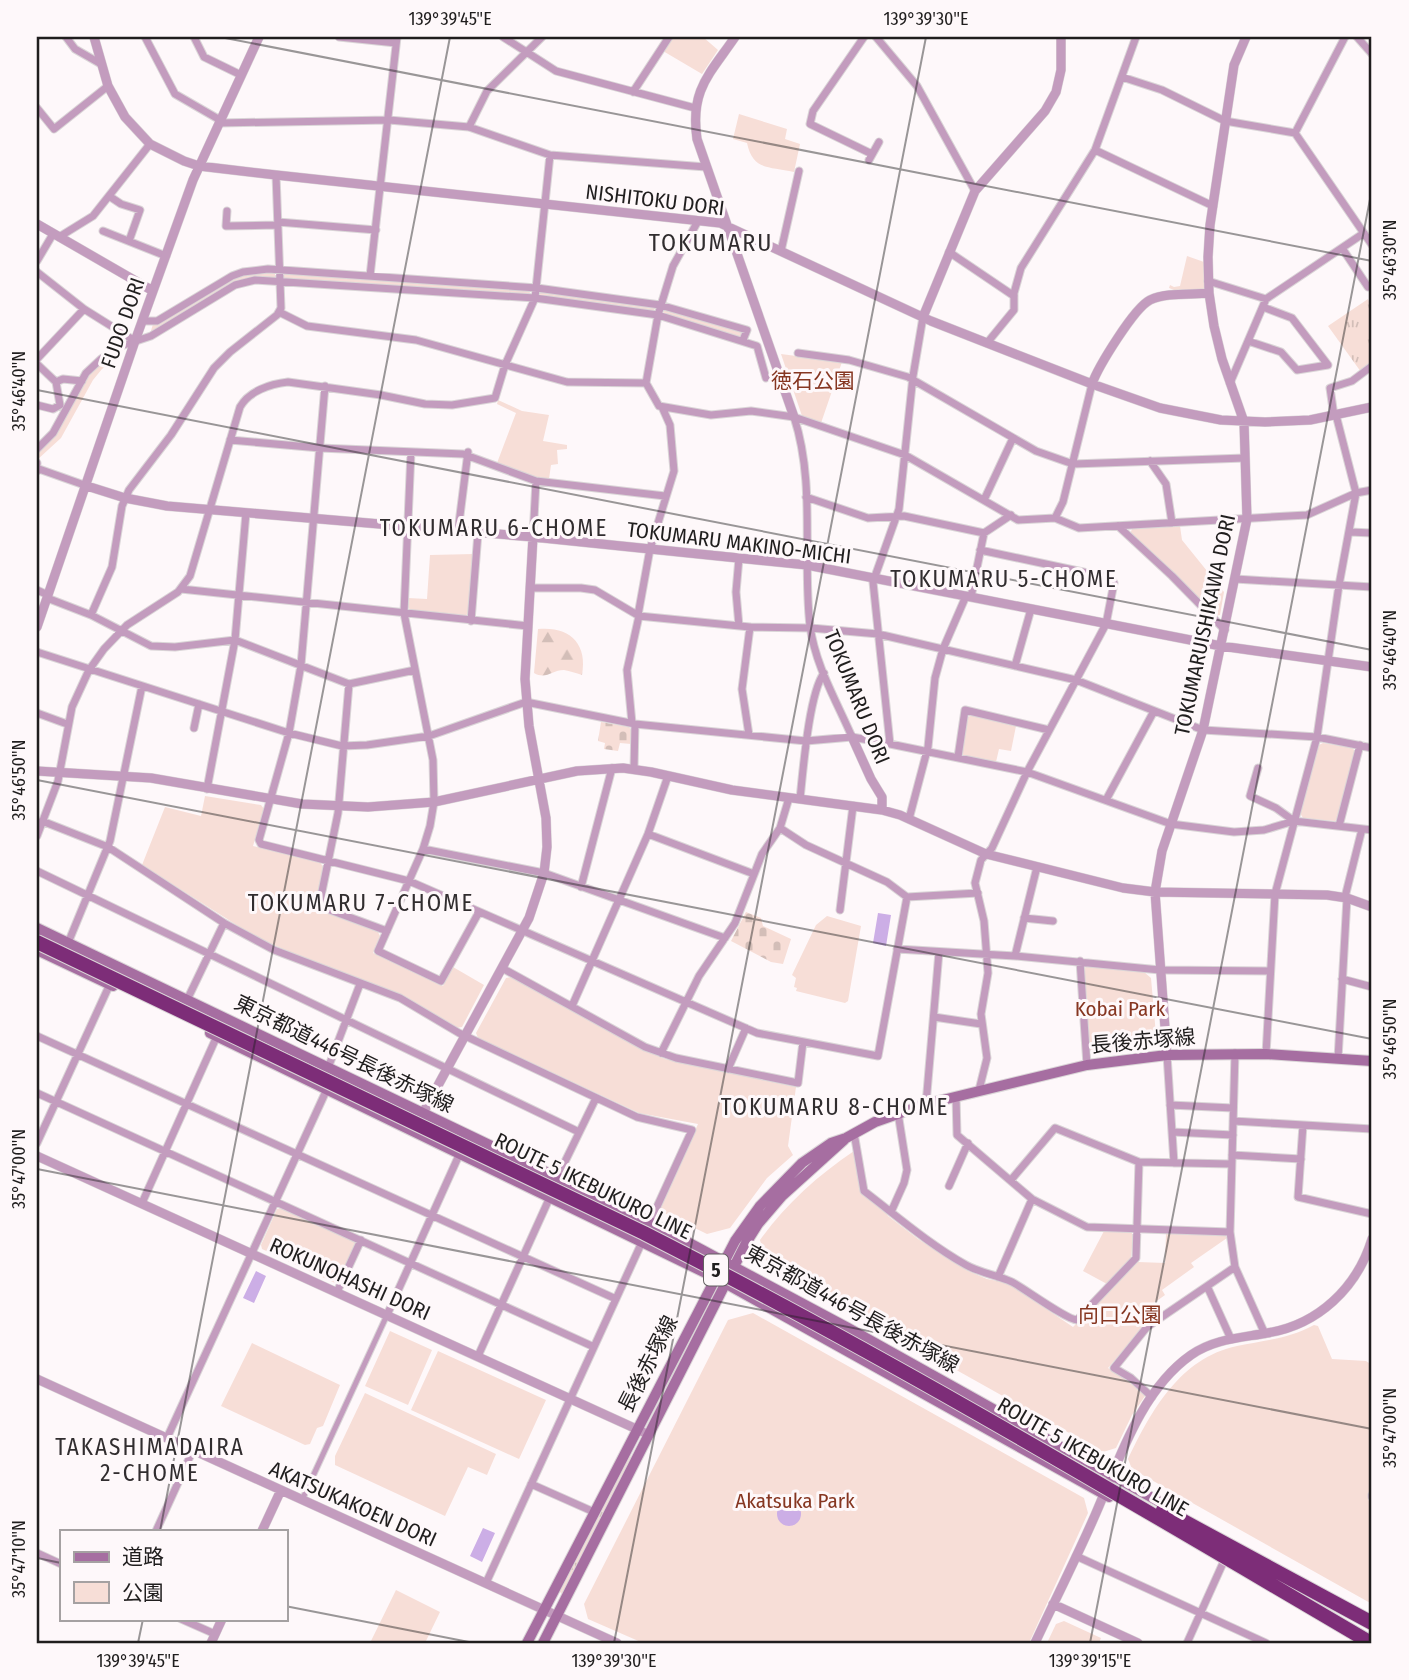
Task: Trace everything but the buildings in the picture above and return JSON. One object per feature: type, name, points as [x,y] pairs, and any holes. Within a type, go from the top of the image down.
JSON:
[{"type":"highway","name":"ROUTE 5 IKEBUKURO LINE","points":[[37,935],[726,1268],[1111,1482],[1372,1621]]},
{"type":"highway","name":"ROUTE 5 IKEBUKURO LINE","points":[[37,942],[723,1273],[1096,1482],[1371,1643]]},
{"type":"main road","name":"東京都道446号長後赤塚線","points":[[37,928],[734,1265],[1372,1621]]},
{"type":"main road","name":"東京都道446号長後赤塚線","points":[[37,950],[714,1277],[1103,1494],[1356,1642]]},
{"type":"main road","name":"長後赤塚線","points":[[527,1643],[723,1260],[747,1222],[775,1189],[802,1163],[831,1143],[898,1113],[926,1104],[1087,1065],[1167,1055],[1235,1053],[1372,1061]]},
{"type":"main road","name":"長後赤塚線","points":[[543,1643],[746,1243],[769,1210],[850,1136]]},
{"type":"street","points":[[66,37],[75,49],[102,64]]},
{"type":"street","name":"NISHITOKU DORI","points":[[94,37],[108,86],[125,117],[150,144],[199,166],[728,226],[923,317],[1160,408],[1244,422],[1288,422],[1335,416],[1372,407]]},
{"type":"street","points":[[145,37],[175,93],[219,121],[389,120],[469,127],[550,155],[706,167]]},
{"type":"street","points":[[194,37],[204,57],[241,75]]},
{"type":"street","name":"FUDO DORI","points":[[37,627],[142,321],[199,166],[259,37]]},
{"type":"street","points":[[339,37],[396,40],[370,276]]},
{"type":"street","points":[[503,37],[556,71],[695,108]]},
{"type":"street","points":[[469,127],[487,91],[542,37]]},
{"type":"street","points":[[633,92],[668,37]]},
{"type":"street","name":"TOKUMARU DORI","points":[[735,37],[703,84],[695,108],[697,139],[801,443],[811,628],[824,673],[871,779],[882,797],[882,810]]},
{"type":"street","points":[[864,37],[813,111],[809,126],[871,157],[878,142]]},
{"type":"street","points":[[876,37],[917,86],[975,191]]},
{"type":"street","points":[[890,744],[873,578],[897,516],[923,317],[975,191],[1052,101],[1061,71],[1061,37]]},
{"type":"street","points":[[987,343],[1014,310],[1013,296],[1021,268],[1095,150],[1136,37]]},
{"type":"street","name":"TOKUMARUISHIKAWA DORI","points":[[1167,1055],[1155,892],[1162,851],[1203,730],[1247,519],[1244,422],[1216,335],[1208,281],[1213,206],[1225,121],[1234,65],[1246,37]]},
{"type":"street","points":[[1295,133],[1345,37]]},
{"type":"street","points":[[1357,37],[1372,54]]},
{"type":"street","points":[[1122,77],[1162,90],[1225,121],[1295,133],[1372,245]]},
{"type":"street","points":[[37,108],[54,129],[108,86]]},
{"type":"street","points":[[37,261],[56,235],[93,216],[150,144]]},
{"type":"street","points":[[1095,150],[1213,206]]},
{"type":"street","points":[[37,836],[60,772],[72,707],[89,670],[121,631],[181,589],[192,570],[240,407],[248,397],[276,383],[288,382],[425,404],[464,406],[495,398],[505,365],[536,298],[550,155]]},
{"type":"street","points":[[781,251],[799,171]]},
{"type":"street","points":[[90,615],[112,567],[125,498],[135,480],[171,435],[214,368],[279,312],[281,280],[276,175]]},
{"type":"street","points":[[109,196],[140,211],[129,241]]},
{"type":"street","points":[[227,211],[226,226],[278,223],[376,230]]},
{"type":"street","points":[[634,769],[634,724],[627,675],[650,549],[674,471],[670,425],[646,383],[660,305],[673,265],[698,221]]},
{"type":"street","points":[[37,224],[153,291]]},
{"type":"street","points":[[103,231],[166,256]]},
{"type":"street","points":[[1230,383],[1264,303],[1364,233]]},
{"type":"street","points":[[1342,248],[1368,287]]},
{"type":"street","points":[[948,252],[1013,296]]},
{"type":"street","points":[[142,321],[157,321],[232,276],[255,270],[280,269],[537,288],[660,305],[747,330],[743,340]]},
{"type":"street","points":[[37,272],[84,309],[135,341]]},
{"type":"street","points":[[37,449],[53,433],[63,407],[93,365],[121,346],[151,336],[235,285],[255,280],[536,298],[657,315],[757,346],[766,378]]},
{"type":"street","points":[[1208,281],[1264,303],[1292,318],[1328,365],[1324,368],[1297,370],[1280,352],[1248,341]]},
{"type":"street","points":[[1055,518],[1063,502],[1096,373],[1137,312],[1145,303],[1165,296],[1209,293]]},
{"type":"street","points":[[63,407],[56,382],[37,361],[84,309]]},
{"type":"street","points":[[279,312],[307,326],[416,340],[566,382],[646,383]]},
{"type":"street","points":[[797,353],[849,360],[913,380],[1036,451],[1073,464],[1245,458]]},
{"type":"street","points":[[1266,1054],[1275,894],[1317,737],[1339,585],[1356,493],[1329,386],[1352,381],[1372,366]]},
{"type":"street","points":[[56,382],[63,379],[82,381]]},
{"type":"street","points":[[325,386],[301,665],[289,733],[259,840],[261,844],[409,881],[746,1028],[878,1056],[907,897],[902,890],[806,845],[780,828]]},
{"type":"street","points":[[37,405],[52,409],[63,407]]},
{"type":"street","points":[[662,407],[711,415],[751,411],[794,417],[905,455],[1018,520],[1055,518],[1079,528],[1307,515],[1356,493],[1372,489]]},
{"type":"street","points":[[984,500],[1013,438]]},
{"type":"street","points":[[230,440],[320,448],[468,453],[536,481],[666,496]]},
{"type":"street","points":[[411,452],[404,613],[434,767],[434,802],[423,849],[378,951],[441,981],[479,912]]},
{"type":"street","points":[[458,531],[468,453]]},
{"type":"street","points":[[1150,461],[1166,484],[1172,523]]},
{"type":"street","points":[[37,467],[87,486]]},
{"type":"street","points":[[423,1113],[523,930],[538,897],[544,873],[547,826],[526,702],[536,481]]},
{"type":"street","name":"TOKUMARU MAKINO-MICHI","points":[[87,486],[125,498],[167,506],[533,537],[807,565],[1221,646],[1372,667]]},
{"type":"street","points":[[806,497],[868,517],[897,516],[984,533],[1011,515]]},
{"type":"street","points":[[206,789],[235,640],[246,513]]},
{"type":"street","points":[[1118,526],[1172,576],[1224,630]]},
{"type":"street","points":[[1350,531],[1372,533]]},
{"type":"street","points":[[471,621],[478,533]]},
{"type":"street","points":[[909,819],[927,751],[931,698],[943,649],[969,597],[984,533]]},
{"type":"street","points":[[979,1090],[987,1058],[981,1024],[988,973],[984,921],[975,883],[981,860],[992,848],[1027,772],[1106,624],[1114,583],[1111,578],[981,550]]},
{"type":"street","points":[[739,558],[736,592],[739,626]]},
{"type":"street","points":[[1235,579],[1372,587]]},
{"type":"street","points":[[530,588],[595,590],[639,616],[750,627],[811,628],[878,634],[1076,680],[1203,730],[1317,737],[1372,748]]},
{"type":"street","points":[[181,589],[528,626]]},
{"type":"street","points":[[37,590],[140,642],[158,647],[235,640],[349,684],[415,670]]},
{"type":"street","points":[[1015,666],[1031,609]]},
{"type":"street","points":[[749,736],[742,688],[750,627]]},
{"type":"street","points":[[37,652],[289,733],[342,746],[429,736],[526,702],[634,724],[806,741],[852,737],[890,744],[1027,772],[1171,824],[1234,832],[1264,830],[1294,821],[1372,830]]},
{"type":"street","points":[[800,799],[806,741],[816,688],[824,673]]},
{"type":"street","points":[[349,684],[338,806],[319,906],[387,931]]},
{"type":"street","points":[[68,943],[108,847],[142,686]]},
{"type":"street","points":[[194,728],[199,704]]},
{"type":"street","points":[[958,757],[965,710],[1049,730]]},
{"type":"street","points":[[1106,800],[1154,711]]},
{"type":"street","points":[[37,713],[67,724]]},
{"type":"street","points":[[1339,826],[1360,745]]},
{"type":"street","points":[[581,887],[612,768]]},
{"type":"street","points":[[1258,768],[1250,796],[1276,808],[1294,821]]},
{"type":"street","points":[[37,771],[123,775],[271,799],[338,806],[394,806],[434,802],[577,771],[634,769],[728,790],[882,810],[986,853],[1123,888],[1155,892],[1327,895],[1346,897],[1372,907]]},
{"type":"street","points":[[572,1006],[648,834],[668,776]]},
{"type":"street","points":[[661,1053],[699,976],[735,923],[762,854],[780,828],[789,798]]},
{"type":"street","points":[[840,910],[853,806]]},
{"type":"street","points":[[42,821],[108,847],[223,922],[274,950],[400,998],[465,1035],[637,1117],[692,1129],[649,1222]]},
{"type":"street","points":[[1338,1059],[1346,897],[1362,829]]},
{"type":"street","points":[[648,834],[754,874]]},
{"type":"street","points":[[423,849],[544,873],[725,939]]},
{"type":"street","points":[[1015,956],[1037,867]]},
{"type":"street","points":[[37,871],[579,1132]]},
{"type":"street","points":[[907,897],[978,893]]},
{"type":"street","points":[[1024,918],[1053,921]]},
{"type":"street","points":[[187,1000],[223,922]]},
{"type":"street","points":[[897,949],[1080,961],[1160,970],[1269,971]]},
{"type":"street","points":[[926,1104],[939,952]]},
{"type":"street","points":[[1080,961],[1087,1065]]},
{"type":"street","points":[[502,968],[645,1047],[661,1053],[798,1083],[803,1042]]},
{"type":"street","points":[[1342,979],[1372,987]]},
{"type":"street","points":[[37,1143],[110,984]]},
{"type":"street","points":[[328,1068],[360,984]]},
{"type":"street","points":[[934,1017],[981,1024]]},
{"type":"street","points":[[728,1069],[746,1028]]},
{"type":"street","points":[[37,1035],[616,1299]]},
{"type":"street","points":[[142,1203],[217,1036]]},
{"type":"street","points":[[1235,1053],[1230,1231],[1235,1267],[1265,1334]]},
{"type":"street","points":[[1167,1055],[1174,1163]]},
{"type":"street","points":[[167,1438],[327,1089]]},
{"type":"street","points":[[37,1093],[594,1347]]},
{"type":"street","points":[[956,1096],[957,1135],[1032,1199],[1087,1227],[1230,1231]]},
{"type":"street","points":[[557,1178],[596,1098]]},
{"type":"street","points":[[1170,1105],[1233,1108]]},
{"type":"street","points":[[891,1212],[907,1170],[898,1113]]},
{"type":"street","points":[[1233,1121],[1372,1129]]},
{"type":"street","points":[[1303,1125],[1298,1196],[1372,1214]]},
{"type":"street","points":[[1011,1180],[1055,1128],[1139,1162],[1231,1164]]},
{"type":"street","points":[[1172,1132],[1233,1135]]},
{"type":"street","points":[[850,1136],[864,1191],[917,1234],[968,1267],[1021,1287],[1071,1320],[1077,1320],[1136,1258],[1139,1162]]},
{"type":"street","points":[[949,1185],[968,1143]]},
{"type":"street","points":[[302,1500],[460,1153]]},
{"type":"street","points":[[1232,1155],[1301,1159]]},
{"type":"street","name":"ROKUNOHASHI DORI","points":[[37,1156],[649,1435]]},
{"type":"street","points":[[478,1356],[550,1197]]},
{"type":"street","points":[[998,1277],[1032,1199]]},
{"type":"street","points":[[1035,1643],[1135,1424],[1152,1397],[1177,1367],[1208,1346],[1287,1329],[1305,1321],[1335,1301],[1360,1269],[1372,1239]]},
{"type":"street","points":[[337,1292],[360,1240]]},
{"type":"street","points":[[486,1584],[642,1241]]},
{"type":"street","points":[[1152,1397],[1131,1378],[1114,1368],[1147,1327],[1235,1267]]},
{"type":"street","points":[[1208,1286],[1231,1339]]},
{"type":"street","name":"AKATSUKAKOEN DORI","points":[[37,1379],[617,1643]]},
{"type":"street","points":[[156,1530],[193,1450]]},
{"type":"street","points":[[531,1485],[593,1512]]},
{"type":"street","points":[[262,1530],[281,1490]]},
{"type":"street","points":[[37,1553],[60,1564]]},
{"type":"street","points":[[1076,1556],[1266,1643]]},
{"type":"street","points":[[1187,1643],[1223,1563]]},
{"type":"street","points":[[1053,1605],[1138,1643]]},
{"type":"street","points":[[183,1620],[213,1639],[222,1620]]},
{"type":"green space","points":[[673,37],[703,37],[718,50],[702,74],[663,51]]},
{"type":"green space","points":[[739,114],[787,129],[785,139],[800,144],[794,172],[763,166],[753,158],[747,143],[733,139]]},
{"type":"green space","points":[[1187,256],[1204,262],[1205,289],[1169,288],[1170,285],[1180,286]]},
{"type":"green space","points":[[275,271],[275,277],[255,278],[150,334],[153,324],[221,283],[243,274]]},
{"type":"green space","points":[[284,272],[531,289],[529,295],[284,278]]},
{"type":"green space","points":[[540,291],[655,306],[654,312],[540,297]]},
{"type":"green space","points":[[1368,299],[1372,309],[1372,363],[1361,372],[1328,326]]},
{"type":"green space","points":[[665,308],[742,331],[740,337],[663,314]]},
{"type":"green space","points":[[122,348],[119,357],[102,369],[93,380],[61,438],[37,460],[37,451],[54,434],[89,372]]},
{"type":"green space","name":"徳石公園","points":[[781,354],[842,362],[821,423],[802,416]]},
{"type":"green space","points":[[498,400],[522,411],[549,415],[543,441],[567,445],[567,449],[557,450],[558,464],[551,465],[549,479],[534,477],[497,463],[516,413],[497,404]]},
{"type":"green space","points":[[1180,526],[1182,540],[1224,592],[1220,615],[1215,616],[1130,534],[1132,529]]},
{"type":"green space","points":[[474,554],[469,613],[465,616],[411,611],[408,598],[427,599],[430,555]]},
{"type":"green space","points":[[538,629],[559,630],[574,639],[582,654],[582,675],[564,670],[546,675],[534,673]]},
{"type":"green space","points":[[971,715],[1016,726],[1011,751],[999,749],[996,762],[964,756],[961,752],[967,718]]},
{"type":"green space","points":[[601,722],[629,727],[632,731],[631,744],[620,743],[618,751],[604,749],[605,743],[598,741]]},
{"type":"green space","points":[[1323,743],[1353,748],[1355,752],[1338,819],[1335,821],[1303,818],[1300,813],[1319,745]]},
{"type":"green space","points":[[205,796],[261,805],[264,809],[253,846],[320,862],[323,867],[315,909],[378,932],[380,936],[373,953],[443,986],[453,967],[484,985],[462,1027],[456,1028],[420,1006],[257,938],[142,865],[165,807],[201,816]]},
{"type":"green space","points":[[746,912],[761,918],[763,926],[791,939],[783,964],[771,962],[731,941]]},
{"type":"green space","points":[[827,916],[861,926],[848,1001],[845,1003],[796,991],[797,988],[794,987],[796,978],[792,975],[816,925]]},
{"type":"green space","name":"Kobai Park","points":[[1086,966],[1144,972],[1151,978],[1156,1035],[1148,1045],[1094,1052],[1090,1050],[1084,970]]},
{"type":"green space","points":[[512,977],[640,1048],[665,1059],[796,1087],[788,1146],[793,1155],[767,1178],[730,1228],[707,1234],[662,1212],[660,1208],[698,1124],[639,1113],[478,1038],[476,1033],[506,978]]},
{"type":"green space","name":"向口公園","points":[[854,1151],[861,1193],[888,1216],[966,1270],[987,1279],[1008,1283],[1073,1327],[1138,1262],[1165,1263],[1166,1233],[1225,1235],[1227,1238],[1191,1263],[1194,1267],[1162,1290],[1165,1295],[1147,1308],[1155,1318],[1145,1325],[1108,1368],[1145,1396],[1116,1448],[1103,1452],[767,1264],[760,1240],[780,1214],[827,1170]]},
{"type":"green space","points":[[282,1208],[354,1241],[356,1245],[339,1281],[335,1283],[262,1249],[261,1245],[277,1209]]},
{"type":"green space","points":[[1104,1231],[1131,1232],[1133,1235],[1131,1259],[1107,1284],[1083,1271]]},
{"type":"green space","name":"Akatsuka Park","points":[[753,1313],[1084,1498],[1088,1513],[1029,1643],[643,1643],[588,1619],[584,1604],[728,1320]]},
{"type":"green space","points":[[1314,1325],[1318,1326],[1332,1359],[1366,1361],[1372,1365],[1372,1488],[1368,1500],[1372,1502],[1372,1604],[1132,1469],[1128,1459],[1158,1405],[1184,1374],[1199,1362],[1217,1352],[1286,1336]]},
{"type":"green space","points":[[390,1331],[432,1350],[408,1405],[365,1386]]},
{"type":"green space","points":[[252,1343],[340,1385],[323,1426],[317,1428],[310,1444],[305,1445],[221,1406]]},
{"type":"green space","points":[[438,1351],[546,1400],[519,1459],[411,1410]]},
{"type":"green space","points":[[365,1393],[496,1454],[487,1475],[468,1467],[445,1516],[335,1465],[335,1456]]},
{"type":"green space","points":[[629,1455],[632,1458],[563,1594],[558,1591]]},
{"type":"green space","points":[[396,1590],[440,1612],[425,1643],[370,1643]]},
{"type":"green space","points":[[1064,1621],[1101,1638],[1099,1643],[1047,1643],[1056,1624]]},
{"type":"shaded area","points":[[878,913],[891,915],[886,946],[873,943]]},
{"type":"shaded area","points":[[256,1271],[266,1276],[254,1303],[243,1298]]},
{"type":"shaded area","points":[[789,1502],[798,1505],[801,1514],[798,1523],[789,1526],[780,1523],[777,1514],[780,1505]]},
{"type":"shaded area","points":[[483,1528],[495,1533],[482,1562],[470,1556]]},
{"type":"district","name":"TOKUMARU","points":[[711,243]]},
{"type":"district","name":"TOKUMARU 6-CHOME","points":[[494,528]]},
{"type":"district","name":"TOKUMARU 5-CHOME","points":[[1004,579]]},
{"type":"district","name":"TOKUMARU 7-CHOME","points":[[361,903]]},
{"type":"district","name":"TOKUMARU 8-CHOME","points":[[835,1107]]},
{"type":"district","name":"TAKASHIMADAIRA 2-CHOME","points":[[150,1460]]}]
